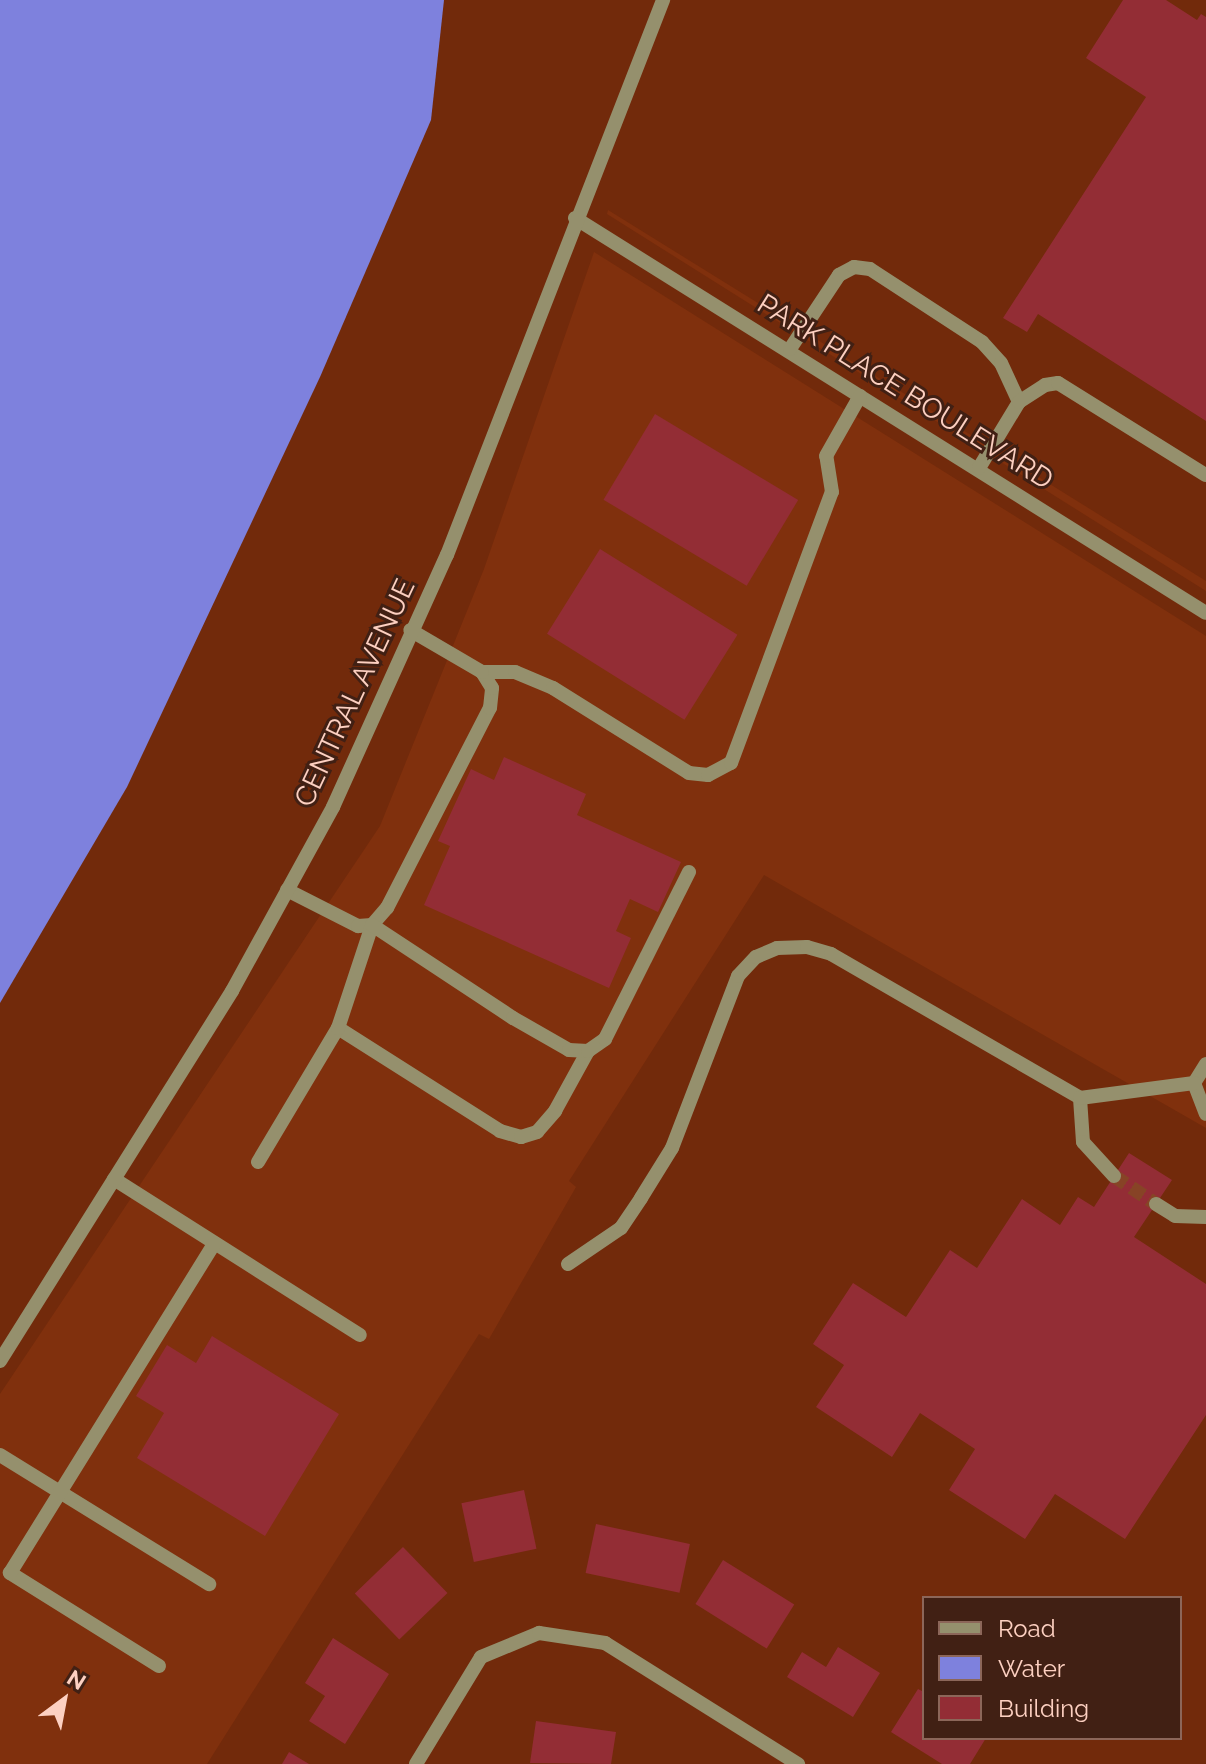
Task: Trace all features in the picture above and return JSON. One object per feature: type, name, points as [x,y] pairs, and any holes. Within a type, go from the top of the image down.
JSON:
[{"type":"street","name":"CENTRAL AVENUE","points":[[0,1361],[232,991],[389,690],[410,630],[471,494],[575,218],[663,0]]},
{"type":"street","name":"PARK PLACE BOULEVARD","points":[[575,218],[790,349],[1206,613]]},
{"type":"street","points":[[790,349],[839,275],[854,267],[870,269],[982,342],[1001,363],[1019,402]]},
{"type":"street","points":[[979,468],[1019,402],[1045,385],[1058,383],[1206,475]]},
{"type":"street","points":[[482,672],[515,672],[553,688],[689,773],[708,775],[731,763],[832,492],[826,456],[860,396]]},
{"type":"street","points":[[258,1162],[338,1028],[372,925],[387,908],[490,708],[492,688],[482,672],[410,630]]},
{"type":"street","points":[[338,1028],[500,1131],[521,1137],[537,1132],[555,1111],[588,1051],[605,1039],[689,872]]},
{"type":"street","points":[[287,890],[358,926],[372,925],[513,1018],[569,1050],[588,1051]]},
{"type":"street","points":[[568,1264],[621,1228],[635,1208],[672,1148],[738,976],[756,957],[777,948],[807,947],[831,954],[1080,1098],[1194,1083]]},
{"type":"street","points":[[1194,1083],[1206,1064]]},
{"type":"street","points":[[1194,1083],[1206,1114]]},
{"type":"street","points":[[1080,1098],[1083,1142],[1114,1176]]},
{"type":"street","points":[[114,1179],[360,1335]]},
{"type":"street","points":[[1156,1204],[1175,1216],[1206,1217]]},
{"type":"street","points":[[159,1666],[10,1573],[215,1243]]},
{"type":"street","points":[[0,1455],[209,1584]]},
{"type":"street","points":[[416,1764],[481,1657],[539,1633],[605,1643],[798,1764]]},
{"type":"shaded area","points":[[608,210],[1206,581],[1206,591],[607,214]]},
{"type":"shaded area","points":[[594,252],[1206,636],[1206,1128],[764,875],[569,1181],[576,1187],[489,1339],[479,1334],[207,1764],[0,1764],[0,1394],[380,826],[484,569]]},
{"type":"water","points":[[0,0],[444,0],[431,120],[320,377],[127,787],[0,1003]]},
{"type":"building","points":[[1123,0],[1166,0],[1197,20],[1201,14],[1206,17],[1206,421],[1038,314],[1027,332],[1003,318],[1146,97],[1086,58]]},
{"type":"building","points":[[655,414],[798,500],[747,586],[603,500]]},
{"type":"building","points":[[600,549],[737,635],[684,720],[547,634]]},
{"type":"building","points":[[504,757],[586,794],[577,815],[681,862],[658,912],[630,899],[616,931],[631,938],[609,988],[424,905],[450,846],[438,841],[471,769],[494,780]]},
{"type":"building","points":[[1129,1153],[1172,1180],[1134,1237],[1206,1284],[1206,1415],[1125,1539],[1055,1494],[1025,1539],[949,1490],[975,1449],[920,1413],[892,1457],[816,1407],[844,1365],[813,1344],[853,1283],[906,1317],[950,1250],[977,1268],[1022,1199],[1060,1225],[1078,1197],[1094,1207]]},
{"type":"building","points":[[212,1336],[339,1414],[265,1536],[137,1458],[164,1413],[136,1396],[167,1345],[196,1363]]},
{"type":"building","points":[[524,1490],[536,1549],[474,1562],[461,1503]]},
{"type":"building","points":[[596,1524],[690,1544],[680,1593],[586,1573]]},
{"type":"building","points":[[403,1547],[447,1593],[399,1640],[355,1594]]},
{"type":"building","points":[[723,1560],[794,1605],[767,1649],[695,1604]]},
{"type":"building","points":[[333,1638],[389,1674],[345,1744],[309,1721],[325,1696],[305,1683]]},
{"type":"building","points":[[838,1647],[880,1673],[853,1717],[787,1677],[802,1652],[826,1667]]},
{"type":"building","points":[[918,1689],[922,1691],[922,1740],[985,1740],[970,1764],[942,1764],[891,1732]]},
{"type":"building","points":[[536,1721],[616,1732],[611,1764],[530,1763]]},
{"type":"building","points":[[289,1752],[309,1764],[282,1764]]},
{"type":"tunnel","points":[[1114,1176],[1156,1204]]}]
